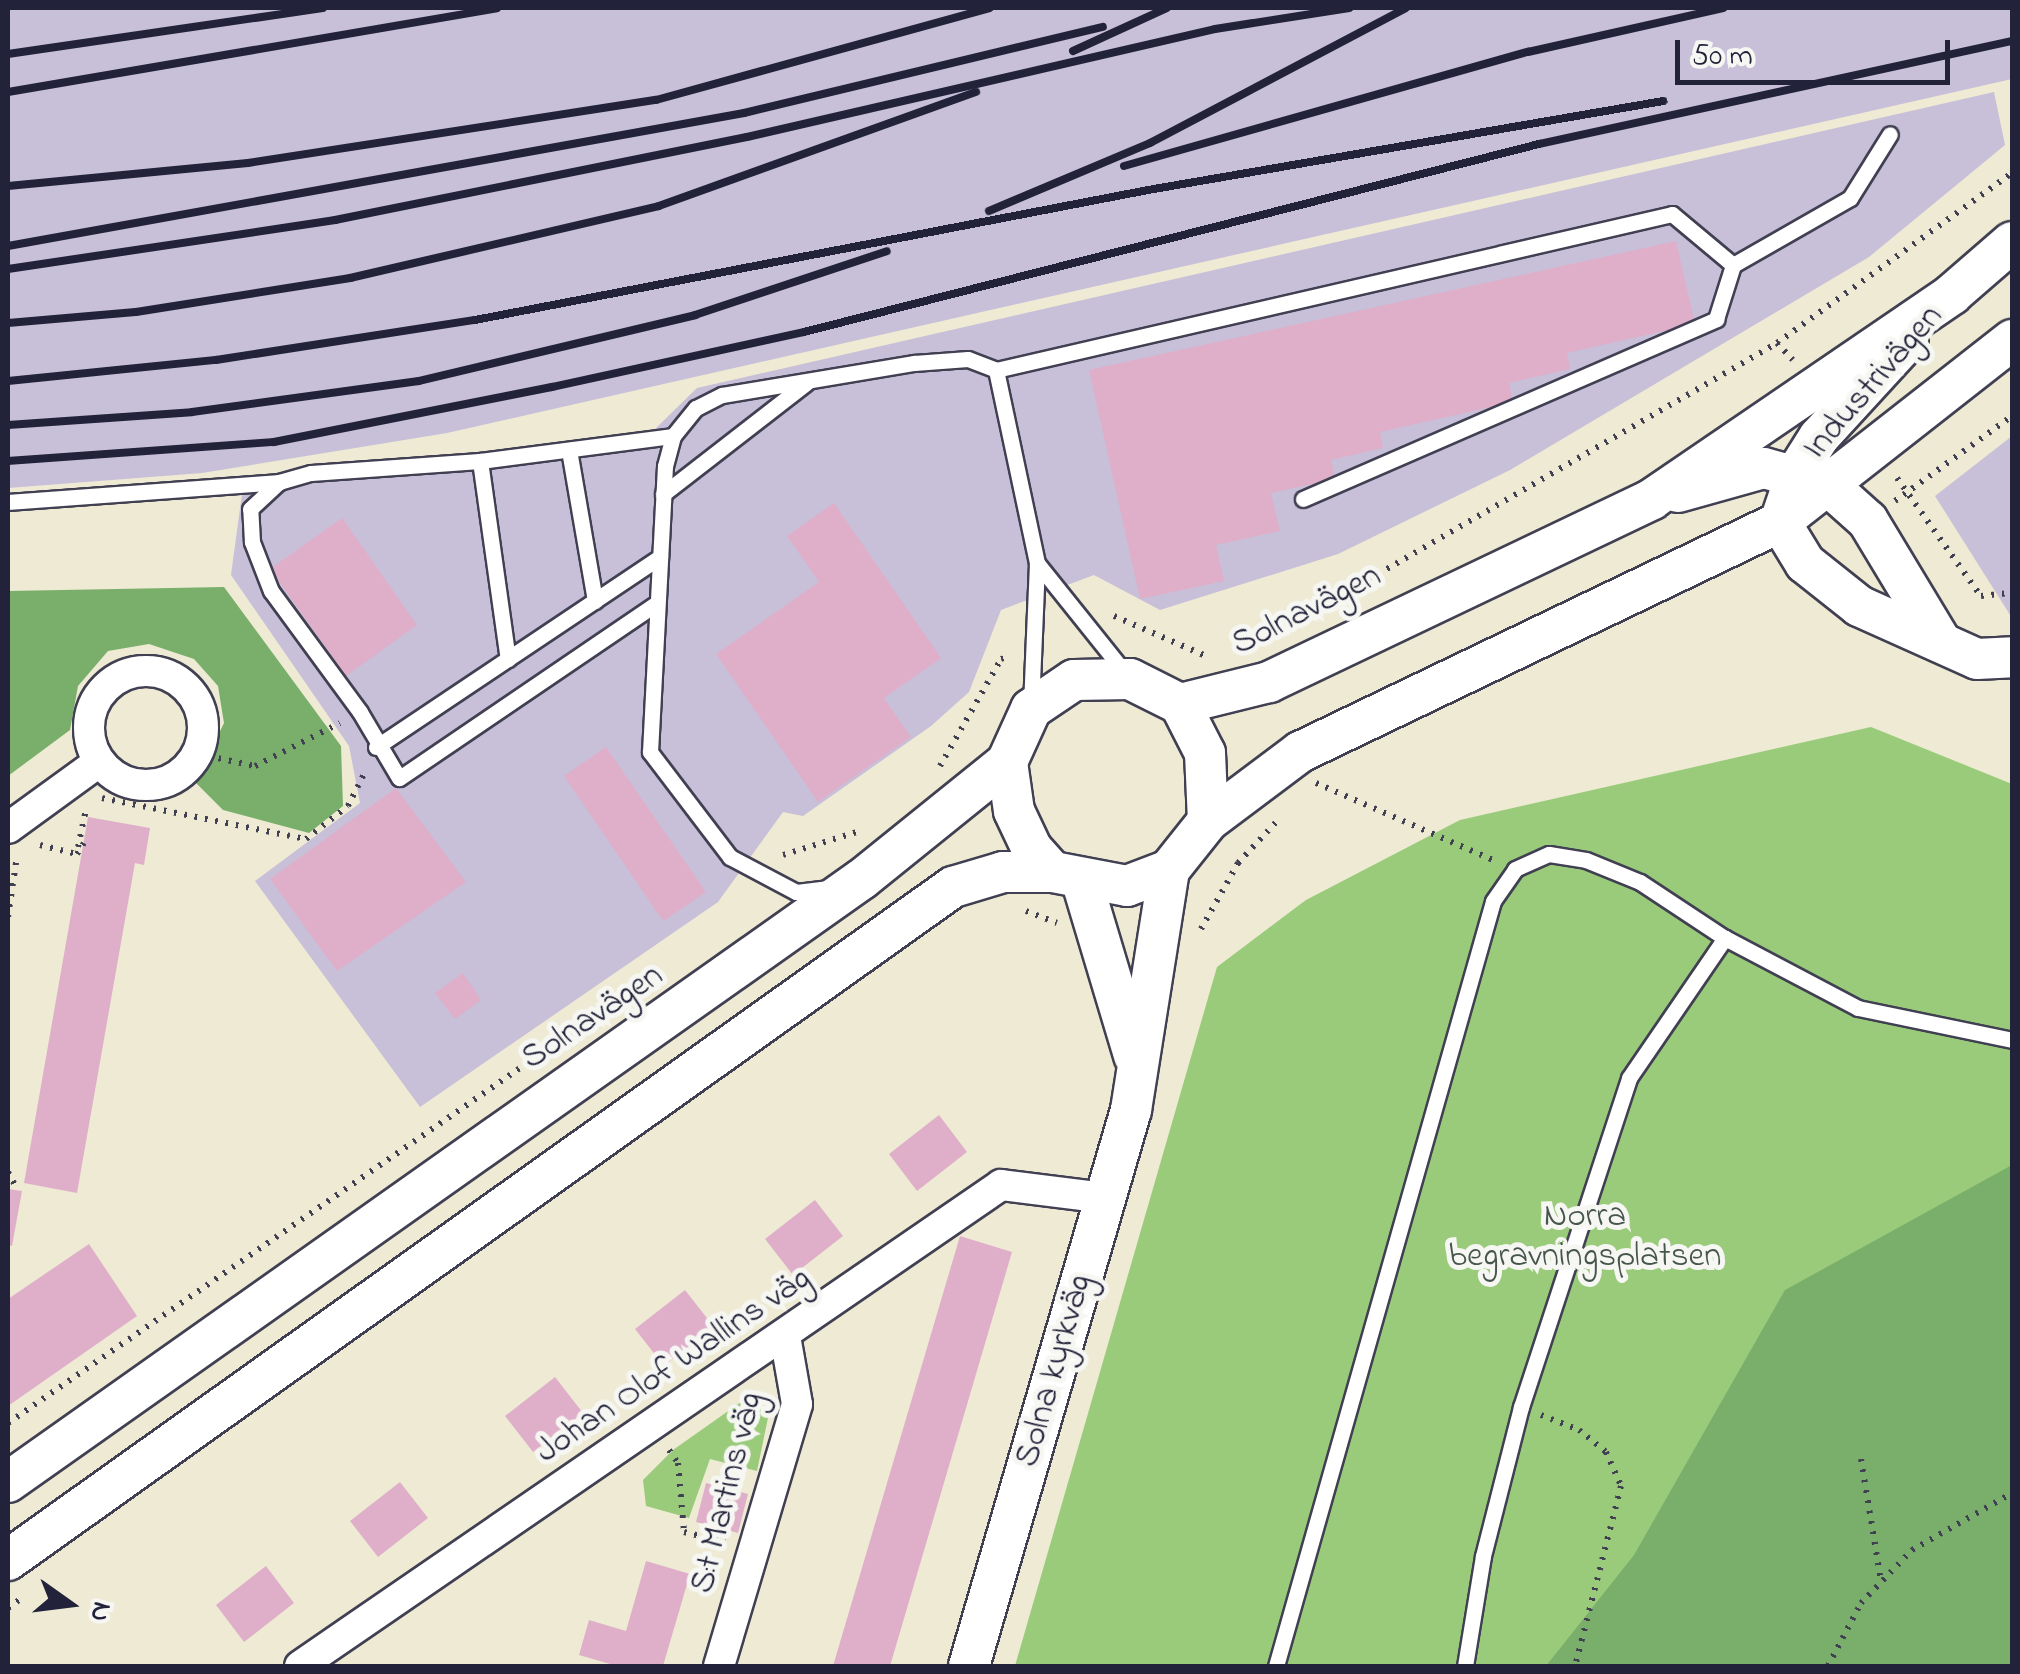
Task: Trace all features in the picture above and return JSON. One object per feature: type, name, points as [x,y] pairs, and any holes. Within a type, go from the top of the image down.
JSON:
[{"type":"main road","name":"Solnavägen","points":[[1180,704],[1269,682],[1652,500],[1952,294],[2012,242]]},
{"type":"main road","name":"Industrivägen","points":[[1780,522],[1813,479],[1841,411],[1952,294]]},
{"type":"main road","points":[[1813,479],[2012,340]]},
{"type":"main road","name":"Industrivägen","points":[[1652,500],[1764,468],[1813,479],[1868,521],[1941,642]]},
{"type":"main road","points":[[8,1560],[954,887],[1002,872],[1127,886],[1169,870],[1208,821],[1300,752],[1780,522],[1802,558],[1859,606],[1977,659],[2012,657]]},
{"type":"main road","points":[[1667,578],[1749,558],[1802,558]]},
{"type":"main road","points":[[1031,708],[1074,680],[1130,679],[1180,704],[1205,753],[1208,821]]},
{"type":"main road","name":"Solnavägen","points":[[8,1482],[862,879],[1006,762],[1031,708]]},
{"type":"main road","points":[[1006,762],[1014,810],[1032,849],[1068,877],[1138,1076]]},
{"type":"main road","name":"Solna kyrkväg","points":[[969,1666],[1138,1076],[1169,870]]},
{"type":"street","points":[[155,670],[192,693],[204,730],[198,754],[177,777],[159,784],[126,780],[99,762],[89,735],[94,702],[106,686],[135,671],[155,670]]},
{"type":"street","points":[[8,828],[99,762]]},
{"type":"street","name":"Johan Olof Wallins väg","points":[[300,1666],[1000,1185],[1105,1198]]},
{"type":"street","name":"S:t Martins väg","points":[[719,1666],[797,1404],[785,1336]]},
{"type":"lane","points":[[1303,499],[1716,320],[1733,265],[1850,198],[1890,134]]},
{"type":"lane","points":[[862,879],[796,892],[765,881],[730,857],[650,752],[654,605],[664,494],[673,436],[696,408],[722,395],[968,359],[996,370],[1672,214],[1733,265]]},
{"type":"lane","points":[[996,370],[1038,563],[1030,647],[1031,708]]},
{"type":"lane","points":[[664,494],[810,380]]},
{"type":"lane","points":[[8,502],[279,482],[311,473],[480,461],[673,436]]},
{"type":"lane","points":[[569,450],[595,601]]},
{"type":"lane","points":[[480,461],[508,659]]},
{"type":"lane","points":[[279,482],[250,509],[252,542],[270,591],[360,712],[376,747],[399,778],[654,605]]},
{"type":"lane","points":[[376,747],[660,558]]},
{"type":"lane","points":[[1038,563],[1081,624],[1130,679]]},
{"type":"lane","points":[[1276,1666],[1494,901],[1515,869],[1548,854],[1586,860],[1640,882],[1725,938],[1858,1008],[2012,1040]]},
{"type":"lane","points":[[1464,1666],[1483,1556],[1521,1407],[1629,1078],[1725,938]]},
{"type":"path","name":"Solnavägen","points":[[1269,637],[1776,343],[2012,174]]},
{"type":"path","points":[[2012,416],[1904,495],[1981,596],[2012,593]]},
{"type":"path","name":"Solnavägen","points":[[1081,624],[1106,614],[1129,620],[1148,636],[1214,656]]},
{"type":"path","points":[[926,779],[976,710],[1001,659],[1030,647]]},
{"type":"path","points":[[198,754],[254,766],[360,712]]},
{"type":"path","points":[[72,810],[88,799],[306,840],[348,806],[376,747]]},
{"type":"path","points":[[1305,796],[1328,774]]},
{"type":"path","points":[[1317,784],[1515,869]]},
{"type":"path","points":[[77,854],[88,799]]},
{"type":"path","points":[[1194,942],[1238,863],[1280,818]]},
{"type":"path","points":[[765,881],[781,856],[870,828]]},
{"type":"path","points":[[40,830],[24,841],[77,854]]},
{"type":"path","points":[[77,854],[84,843]]},
{"type":"path","points":[[8,853],[18,845],[8,917]]},
{"type":"path","name":"Solnavägen","points":[[8,1423],[614,1004]]},
{"type":"path","points":[[8,1172],[15,1184]]},
{"type":"path","points":[[1521,1407],[1579,1430],[1606,1452],[1621,1486],[1575,1666]]},
{"type":"path","points":[[652,1427],[678,1463],[684,1532],[755,1550]]},
{"type":"path","points":[[1861,1459],[1881,1582]]},
{"type":"path","points":[[1828,1666],[1861,1604],[1912,1550],[2012,1492]]},
{"type":"shaded area","points":[[8,8],[2012,8],[2012,79],[447,433],[202,473],[8,488]]},
{"type":"shaded area","points":[[1994,92],[2005,145],[1869,257],[1510,470],[1338,554],[1160,610],[1094,575],[1001,610],[969,692],[931,726],[803,816],[783,812],[718,902],[420,1107],[255,881],[360,803],[349,746],[231,575],[244,479],[652,432],[697,388]]},
{"type":"shaded area","points":[[2012,436],[2012,618],[1935,496]]},
{"type":"green space","points":[[224,587],[341,746],[343,806],[309,833],[223,810],[195,782],[224,723],[218,686],[194,659],[149,644],[108,651],[78,686],[70,730],[8,776],[8,591]]},
{"type":"green space","name":"Norra begravningsplatsen","points":[[1871,727],[2012,784],[2012,1666],[1015,1666],[1217,967],[1306,900],[1460,820]]},
{"type":"green space","points":[[2012,1165],[2012,1666],[1546,1666],[1634,1555],[1785,1290]]},
{"type":"green space","points":[[748,1397],[769,1413],[757,1471],[710,1459],[689,1518],[646,1506],[643,1480],[673,1450]]},
{"type":"building","points":[[1676,241],[1695,324],[1567,353],[1570,369],[1509,383],[1513,402],[1380,432],[1383,448],[1331,460],[1335,479],[1271,493],[1280,531],[1216,545],[1224,581],[1140,599],[1089,370]]},
{"type":"building","points":[[834,503],[941,658],[884,698],[911,737],[818,802],[716,654],[819,582],[787,536]]},
{"type":"building","points":[[342,518],[417,625],[346,676],[270,569]]},
{"type":"building","points":[[606,747],[706,892],[663,921],[564,776]]},
{"type":"building","points":[[396,788],[466,882],[337,971],[270,879]]},
{"type":"building","points":[[88,817],[150,828],[144,865],[135,863],[77,1193],[24,1183]]},
{"type":"building","points":[[463,973],[481,1000],[455,1019],[435,993]]},
{"type":"building","points":[[939,1115],[967,1152],[917,1191],[889,1154]]},
{"type":"building","points":[[8,1189],[22,1191],[12,1246],[8,1245]]},
{"type":"building","points":[[815,1200],[843,1236],[793,1275],[765,1239]]},
{"type":"building","points":[[960,1236],[1012,1252],[890,1666],[833,1666]]},
{"type":"building","points":[[89,1244],[137,1316],[8,1406],[8,1299]]},
{"type":"building","points":[[685,1290],[714,1327],[664,1366],[635,1329]]},
{"type":"building","points":[[555,1377],[583,1413],[533,1452],[505,1416]]},
{"type":"building","points":[[400,1482],[428,1518],[378,1557],[350,1521]]},
{"type":"building","points":[[706,1483],[748,1494],[738,1533],[696,1522]]},
{"type":"building","points":[[646,1561],[690,1574],[663,1666],[617,1666],[579,1655],[589,1620],[626,1631]]},
{"type":"building","points":[[266,1566],[294,1603],[244,1642],[216,1605]]},
{"type":"railway","points":[[8,54],[323,8]]},
{"type":"railway","points":[[8,92],[497,8]]},
{"type":"railway","points":[[8,186],[248,163],[656,100],[990,8]]},
{"type":"railway","points":[[1073,51],[1167,8]]},
{"type":"railway","points":[[8,269],[335,220],[747,137],[1215,29],[1349,8]]},
{"type":"railway","points":[[989,211],[1150,143],[1406,8]]},
{"type":"railway","points":[[1124,166],[1528,52],[1723,8]]},
{"type":"railway","points":[[8,246],[744,113],[1103,27]]},
{"type":"railway","points":[[8,461],[274,442],[552,387],[804,332],[1539,144],[2012,41]]},
{"type":"railway","points":[[8,323],[136,312],[350,278],[659,206],[976,92]]},
{"type":"railway","points":[[8,381],[216,360],[475,320],[1148,190],[1663,101]]},
{"type":"railway","points":[[8,425],[192,412],[419,381],[695,315],[887,251]]}]
